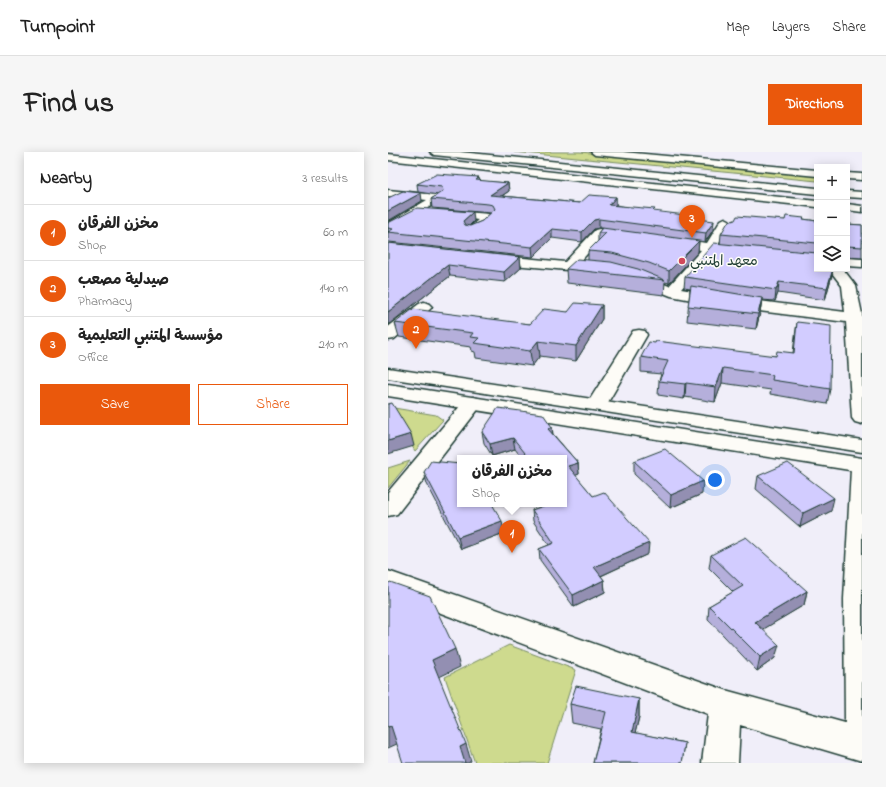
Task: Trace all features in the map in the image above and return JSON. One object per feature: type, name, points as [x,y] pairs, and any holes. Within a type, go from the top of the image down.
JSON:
[{"type":"main road","points":[[434,152],[814,191]]},
{"type":"main road","points":[[493,152],[814,184]]},
{"type":"main road","points":[[595,152],[814,173]]},
{"type":"main road","points":[[388,157],[814,204]]},
{"type":"main road","points":[[756,157],[767,168]]},
{"type":"main road","points":[[850,176],[862,177]]},
{"type":"main road","points":[[850,187],[862,188]]},
{"type":"main road","points":[[388,193],[438,198],[388,228]]},
{"type":"main road","points":[[850,194],[862,196]]},
{"type":"main road","points":[[850,207],[862,209]]},
{"type":"main road","points":[[416,211],[489,218],[472,230]]},
{"type":"main road","points":[[671,292],[710,248],[725,222]]},
{"type":"main road","points":[[568,267],[599,233],[639,238]]},
{"type":"main road","points":[[654,240],[756,253]]},
{"type":"main road","points":[[475,257],[616,272],[643,279],[671,292],[728,302],[857,319]]},
{"type":"main road","points":[[850,262],[862,263]]},
{"type":"main road","points":[[838,272],[849,286],[857,319],[862,418]]},
{"type":"main road","points":[[388,336],[424,307]]},
{"type":"main road","points":[[597,404],[639,335]]},
{"type":"main road","points":[[388,373],[862,446]]},
{"type":"main road","points":[[388,390],[862,465]]},
{"type":"main road","points":[[388,508],[473,403]]},
{"type":"main road","points":[[388,582],[725,705],[862,744],[860,600],[862,468]]},
{"type":"main road","points":[[720,763],[725,705]]},
{"type":"green space","points":[[514,152],[580,152],[814,174],[814,181]]},
{"type":"green space","points":[[388,407],[436,415],[443,420],[415,451]]},
{"type":"green space","points":[[410,461],[388,488],[388,468]]},
{"type":"green space","points":[[509,645],[576,670],[547,763],[475,763],[445,677]]},
{"type":"building","points":[[437,174],[479,177],[476,180],[508,183],[490,195],[580,203],[589,195],[616,197],[609,205],[655,209],[653,211],[685,215],[683,217],[714,221],[706,233],[599,219],[594,220],[582,232],[552,229],[532,247],[388,232],[393,229],[388,228],[388,223],[417,208],[473,212],[463,221],[465,225],[470,226],[482,221],[495,209],[493,205],[488,204],[431,199],[443,191],[442,187],[417,184]]},
{"type":"building","points":[[403,191],[421,193],[388,211],[388,198]]},
{"type":"building","points":[[737,216],[785,220],[786,216],[814,221],[814,243],[721,234],[728,222],[735,220]]},
{"type":"building","points":[[850,224],[862,225],[862,247],[850,246]]},
{"type":"building","points":[[602,228],[699,241],[669,271],[649,263],[612,253],[588,251],[606,233],[598,233]]},
{"type":"building","points":[[388,243],[520,257],[504,272],[448,265],[388,312]]},
{"type":"building","points":[[714,243],[814,253],[814,272],[832,272],[827,288],[779,282],[776,290],[685,277]]},
{"type":"building","points":[[577,259],[611,262],[638,269],[665,280],[566,269]]},
{"type":"building","points":[[691,286],[762,298],[758,314],[688,306]]},
{"type":"building","points":[[575,303],[602,305],[576,346],[538,341],[530,351],[474,343],[479,338],[470,337],[473,333],[395,323],[413,309],[530,324],[544,309],[568,312]]},
{"type":"building","points":[[797,322],[831,326],[830,389],[772,380],[773,375],[723,368],[716,387],[659,381],[668,361],[641,357],[649,342],[655,343],[656,341],[776,356],[777,351],[794,353]]},
{"type":"building","points":[[392,403],[411,434],[388,441],[388,404]]},
{"type":"building","points":[[498,408],[543,414],[552,427],[548,429],[578,463],[568,466],[593,496],[604,492],[649,543],[594,567],[604,580],[573,595],[539,549],[554,543],[532,510],[540,507],[567,507],[567,455],[527,455],[513,438],[490,444],[482,432]]},
{"type":"building","points":[[665,449],[703,481],[671,495],[634,461]]},
{"type":"building","points":[[431,461],[457,464],[457,507],[494,507],[502,521],[458,537],[424,472]]},
{"type":"building","points":[[788,463],[834,498],[803,513],[758,476]]},
{"type":"building","points":[[746,537],[807,591],[755,622],[779,645],[760,657],[709,606],[743,586],[711,555]]},
{"type":"building","points":[[390,582],[430,596],[455,649],[432,660],[466,744],[460,747],[465,763],[403,763],[391,726],[388,727],[388,584]]},
{"type":"building","points":[[576,686],[639,699],[632,732],[685,743],[682,763],[593,763],[606,712],[570,704]]},
{"type":"place","name":"مؤسسة المتنبي التعليمية","points":[[692,238]]},
{"type":"place","name":"معهد المتنبي","points":[[682,261]]},
{"type":"place","name":"صيدلية مصعب","points":[[416,349]]},
{"type":"place","name":"مخزن الفرقان","points":[[512,553]]}]
